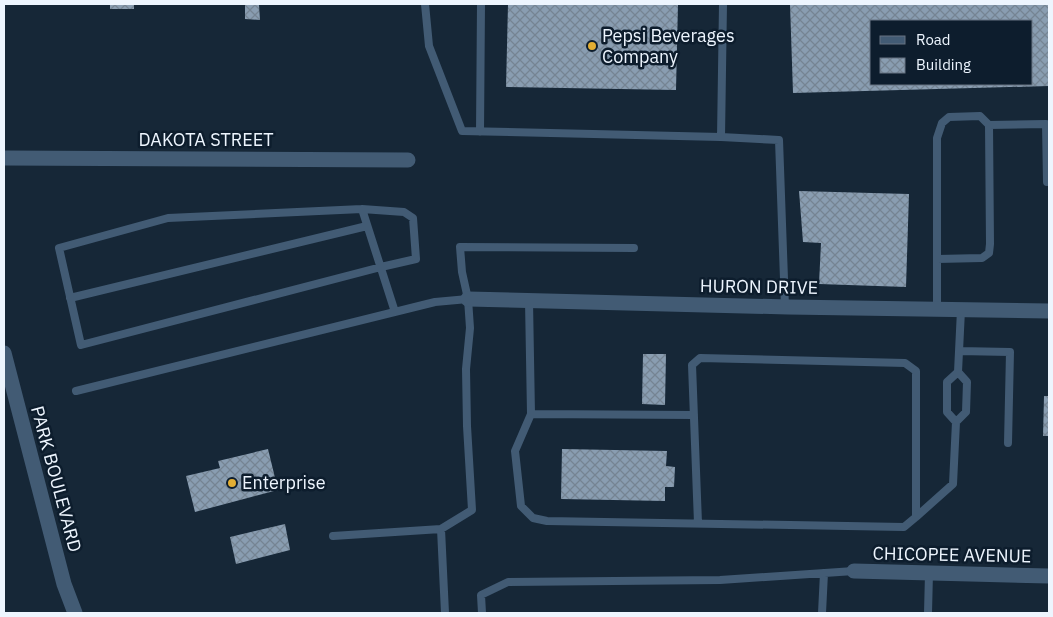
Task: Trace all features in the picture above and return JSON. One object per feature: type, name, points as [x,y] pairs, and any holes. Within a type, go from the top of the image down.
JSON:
[{"type":"street","name":"DAKOTA STREET","points":[[4,158],[408,160]]},
{"type":"street","name":"HURON DRIVE","points":[[468,299],[1049,311]]},
{"type":"street","name":"PARK BOULEVARD","points":[[4,353],[64,584],[75,613]]},
{"type":"street","name":"CHICOPEE AVENUE","points":[[854,571],[1049,576]]},
{"type":"lane","points":[[424,4],[429,46],[462,131],[779,140],[785,307]]},
{"type":"lane","points":[[480,132],[481,4]]},
{"type":"lane","points":[[721,137],[724,4]]},
{"type":"lane","points":[[937,259],[982,258],[989,253],[989,125],[980,116],[949,117],[942,123],[937,138],[937,259],[937,309]]},
{"type":"lane","points":[[989,125],[1046,124],[1047,182]]},
{"type":"lane","points":[[362,209],[395,312]]},
{"type":"lane","points":[[362,209],[404,212],[413,218],[416,258],[381,267],[82,345],[59,248],[168,218],[362,209]]},
{"type":"lane","points":[[70,298],[368,226]]},
{"type":"lane","points":[[333,536],[440,529],[472,510],[466,369],[470,328],[468,299],[462,272],[460,247],[634,248]]},
{"type":"lane","points":[[76,391],[435,302],[468,299]]},
{"type":"lane","points":[[529,301],[531,414],[515,451],[521,506],[533,518],[547,521],[904,527],[953,484],[956,422],[966,412],[967,382],[958,372],[961,310]]},
{"type":"lane","points":[[959,351],[1010,352],[1008,443]]},
{"type":"lane","points":[[698,523],[692,365],[700,358],[905,363],[916,372],[916,517]]},
{"type":"lane","points":[[956,422],[946,412],[947,382],[958,372]]},
{"type":"lane","points":[[531,414],[694,415]]},
{"type":"lane","points":[[440,529],[445,613]]},
{"type":"lane","points":[[482,613],[481,595],[508,582],[720,580],[854,571]]},
{"type":"lane","points":[[822,613],[824,573]]},
{"type":"lane","points":[[928,613],[929,573]]},
{"type":"building","points":[[110,4],[134,4],[134,9],[110,9]]},
{"type":"building","name":"Pepsi Beverages Company","points":[[508,4],[678,4],[676,90],[506,87]]},
{"type":"building","points":[[790,4],[1049,4],[1049,86],[793,93]]},
{"type":"building","points":[[245,5],[259,5],[260,20],[245,19]]},
{"type":"building","points":[[799,191],[909,194],[906,287],[819,284],[821,243],[803,242]]},
{"type":"building","points":[[643,354],[666,354],[665,405],[642,404]]},
{"type":"building","points":[[1044,396],[1049,396],[1049,436],[1043,436]]},
{"type":"building","name":"Enterprise","points":[[268,449],[278,490],[195,512],[186,476],[220,468],[218,461]]},
{"type":"building","points":[[562,449],[667,451],[666,466],[675,467],[674,487],[665,487],[665,501],[561,499]]},
{"type":"building","points":[[285,524],[290,550],[236,564],[230,537]]},
{"type":"place","name":"Pepsi Beverages Company","points":[[592,46]]},
{"type":"place","name":"Enterprise","points":[[232,483]]}]
